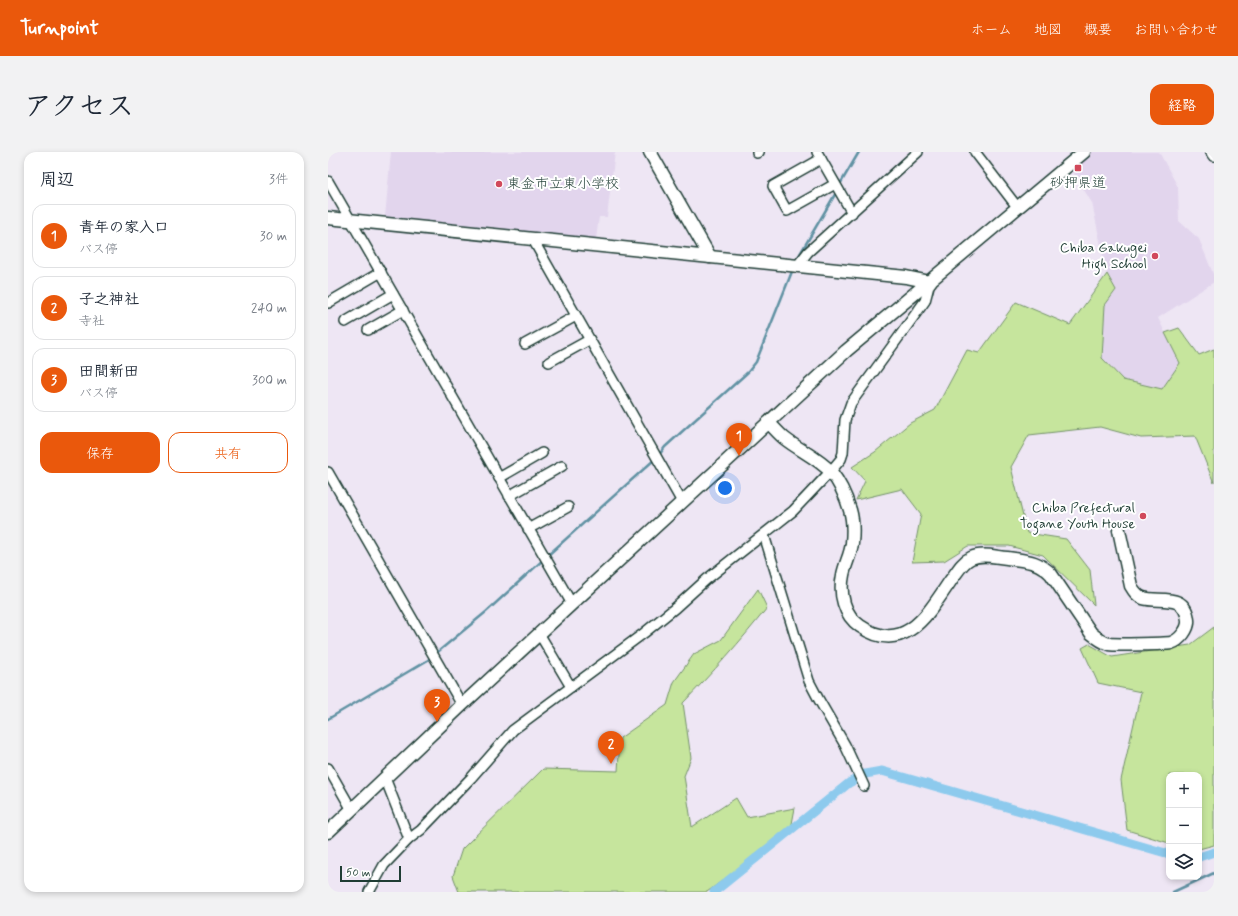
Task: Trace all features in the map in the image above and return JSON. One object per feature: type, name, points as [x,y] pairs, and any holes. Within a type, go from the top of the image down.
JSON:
[{"type":"street","points":[[650,152],[710,257]]},
{"type":"street","points":[[797,266],[808,252],[918,152]]},
{"type":"street","points":[[975,152],[1018,208]]},
{"type":"street","points":[[328,832],[462,705],[540,635],[846,351],[1083,152]]},
{"type":"street","points":[[835,184],[787,211],[773,186],[819,156],[852,213]]},
{"type":"street","points":[[328,180],[572,604]]},
{"type":"street","points":[[328,218],[906,277],[930,282]]},
{"type":"street","points":[[532,238],[682,502]]},
{"type":"street","points":[[328,303],[381,272]]},
{"type":"street","points":[[369,892],[384,865],[409,839],[421,830],[471,778],[513,730],[644,633],[675,608],[707,580],[793,511],[830,472],[841,459],[843,454],[845,420],[851,403],[925,301],[930,282]]},
{"type":"street","points":[[345,322],[393,294]]},
{"type":"street","points":[[368,330],[402,310]]},
{"type":"street","points":[[525,344],[576,316]]},
{"type":"street","points":[[549,362],[589,340]]},
{"type":"street","points":[[769,423],[784,438],[820,463],[830,472],[840,486],[850,511],[852,526],[852,543],[843,576],[843,602],[848,614],[858,625],[871,633],[884,637],[906,633],[916,626],[926,617],[961,566],[970,559],[979,555],[1031,561],[1043,566],[1051,574],[1091,633],[1099,640],[1110,644],[1171,642],[1182,636],[1186,629],[1188,620],[1185,611],[1180,604],[1170,600],[1144,598],[1135,593],[1131,586],[1118,530]]},
{"type":"street","points":[[499,478],[542,453]]},
{"type":"street","points":[[509,496],[562,466]]},
{"type":"street","points":[[328,472],[462,705]]},
{"type":"street","points":[[528,529],[568,507]]},
{"type":"street","points":[[764,535],[810,681],[818,700],[845,745],[864,786]]},
{"type":"street","points":[[540,635],[570,687]]},
{"type":"street","points":[[328,768],[352,810]]},
{"type":"street","points":[[385,778],[409,839]]},
{"type":"shaded area","name":"東金市立東小学校","points":[[391,152],[615,152],[607,217],[599,217],[596,239],[385,217]]},
{"type":"shaded area","name":"Chiba Gakugei High School","points":[[1092,152],[1159,152],[1178,187],[1179,221],[1199,239],[1214,276],[1214,282],[1158,318],[1180,363],[1162,389],[1123,380],[1102,358],[1105,305],[1116,290],[1107,274],[1092,203],[1071,169]]},
{"type":"green space","points":[[1107,274],[1116,290],[1105,305],[1102,358],[1123,380],[1162,389],[1180,363],[1165,333],[1179,328],[1199,355],[1214,349],[1214,483],[1195,436],[1141,438],[1100,427],[1029,435],[1011,467],[1027,533],[1066,539],[1090,570],[1094,605],[1043,555],[1009,546],[968,546],[944,561],[912,562],[921,514],[902,489],[856,500],[865,481],[852,467],[875,452],[910,423],[935,410],[967,350],[979,353],[1016,302],[1070,325]]},
{"type":"green space","points":[[758,589],[767,608],[726,657],[683,703],[691,758],[684,776],[692,827],[736,798],[747,817],[795,808],[791,829],[707,892],[459,892],[453,876],[462,849],[543,769],[618,771],[620,738],[667,705],[674,682],[694,654],[721,640]]},
{"type":"green space","points":[[1214,627],[1214,845],[1202,848],[1202,772],[1166,772],[1166,842],[1127,830],[1121,780],[1141,692],[1098,683],[1082,648],[1089,644],[1112,657],[1190,645]]},
{"type":"waterway","points":[[839,186],[859,152]]},
{"type":"waterway","points":[[797,259],[837,191]]},
{"type":"waterway","points":[[659,455],[665,447],[748,372],[756,362],[793,269]]},
{"type":"waterway","points":[[547,556],[655,459]]},
{"type":"waterway","points":[[328,719],[428,660],[486,612],[544,559]]},
{"type":"waterway","points":[[714,892],[849,783],[865,774],[882,771],[1166,853]]},
{"type":"waterway","points":[[1202,856],[1214,852]]},
{"type":"waterway","points":[[1173,892],[1214,873]]},
{"type":"place","name":"砂押県道","points":[[1078,168]]},
{"type":"place","name":"東金市立東小学校","points":[[499,184]]},
{"type":"place","name":"Chiba Gakugei High School","points":[[1155,256]]},
{"type":"place","name":"青年の家入口","points":[[739,456]]},
{"type":"place","name":"Chiba Prefectural Togane Youth House","points":[[1143,516]]},
{"type":"place","name":"田間新田","points":[[437,722]]},
{"type":"place","name":"子之神社","points":[[611,764]]}]
